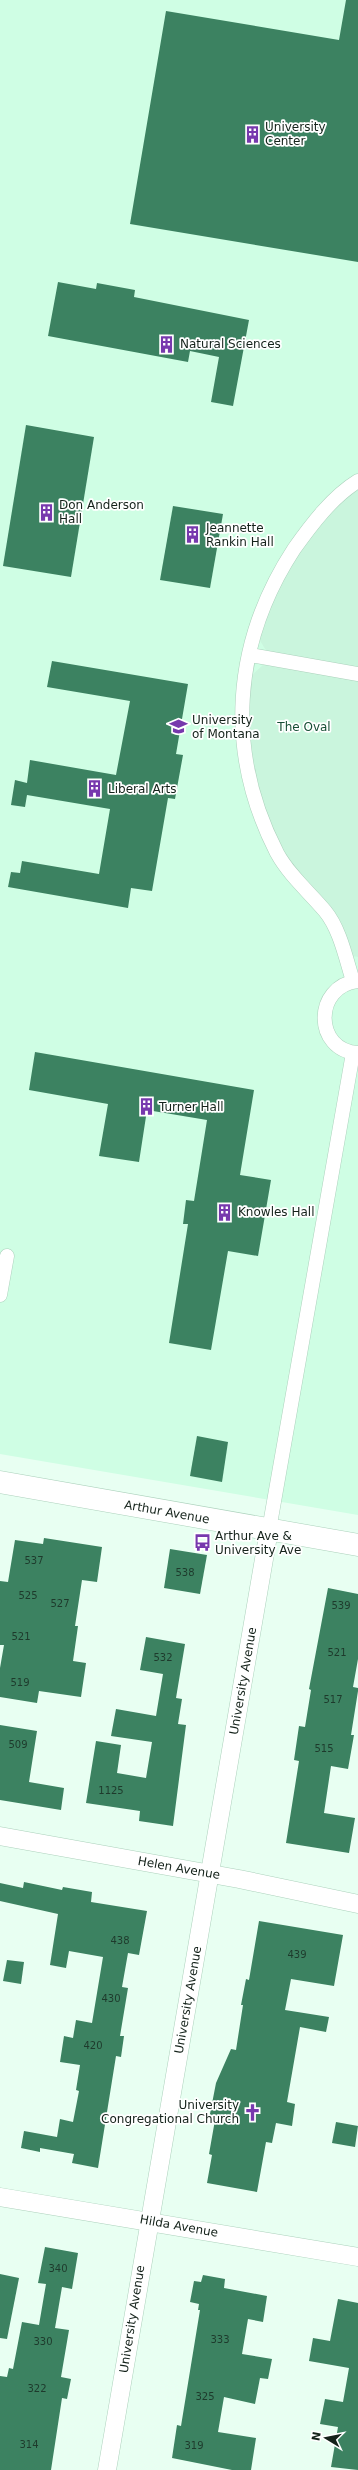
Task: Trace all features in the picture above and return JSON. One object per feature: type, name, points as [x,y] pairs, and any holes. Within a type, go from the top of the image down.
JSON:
[{"type":"street","points":[[269,1530],[356,1053],[335,1043],[328,1034],[324,1012],[327,1001],[334,992],[342,985],[355,981],[326,912],[302,886],[278,854],[250,784],[243,746],[241,710],[255,630],[279,573],[304,534],[318,518],[358,481]]},
{"type":"street","points":[[250,655],[358,674]]},
{"type":"street","points":[[0,1295],[7,1256]]},
{"type":"street","name":"Arthur Avenue","points":[[0,1482],[358,1545]]},
{"type":"street","name":"University Avenue","points":[[107,2470],[148,2221],[269,1530]]},
{"type":"street","name":"Helen Avenue","points":[[0,1836],[210,1873],[358,1904]]},
{"type":"street","name":"Hilda Avenue","points":[[0,2197],[358,2257]]},
{"type":"shaded area","name":"University of Montana","points":[[0,0],[358,0],[358,1515],[0,1454]]},
{"type":"green space","name":"The Oval","points":[[358,490],[358,957],[353,956],[323,907],[283,852],[273,833],[258,790],[253,766],[249,719],[252,675],[264,664],[267,652],[259,639],[274,598],[310,536],[341,502]]},
{"type":"building","name":"University Center","points":[[346,0],[358,0],[358,262],[130,224],[166,11],[339,40]]},
{"type":"building","name":"Natural Sciences","points":[[58,282],[96,289],[97,283],[135,290],[134,297],[249,320],[233,406],[211,402],[219,357],[190,351],[188,362],[48,336]]},
{"type":"building","name":"Don Anderson Hall","points":[[26,425],[94,437],[71,577],[3,566]]},
{"type":"building","name":"Jeannette Rankin Hall","points":[[173,506],[223,514],[210,588],[160,580]]},
{"type":"building","name":"Liberal Arts","points":[[52,661],[188,684],[176,754],[183,755],[175,799],[168,798],[152,891],[131,888],[128,908],[8,887],[11,872],[20,873],[22,861],[99,874],[110,809],[27,795],[25,807],[11,805],[15,780],[27,783],[30,760],[116,775],[130,701],[47,687]]},
{"type":"building","name":"Knowles Hall","points":[[35,1052],[254,1090],[240,1175],[271,1180],[258,1256],[228,1251],[211,1350],[169,1343],[188,1224],[183,1224],[186,1200],[194,1201],[207,1120],[147,1110],[139,1162],[99,1156],[108,1104],[29,1090]]},
{"type":"building","points":[[197,1436],[228,1442],[222,1482],[190,1476]]},
{"type":"building","points":[[44,1538],[102,1547],[97,1582],[82,1580],[75,1626],[78,1626],[73,1661],[86,1663],[81,1697],[39,1691],[37,1703],[0,1697],[0,1668],[4,1645],[0,1645],[0,1581],[8,1582],[15,1540],[43,1544]]},
{"type":"building","points":[[170,1549],[207,1555],[200,1594],[164,1588]]},
{"type":"building","points":[[328,1588],[358,1594],[358,1659],[353,1687],[358,1688],[358,1691],[351,1735],[354,1735],[348,1769],[331,1766],[324,1813],[355,1818],[349,1853],[286,1843],[299,1761],[294,1760],[299,1726],[305,1727],[311,1690],[309,1689]]},
{"type":"building","points":[[146,1637],[185,1644],[176,1698],[182,1699],[178,1724],[186,1725],[173,1826],[139,1821],[140,1811],[86,1803],[96,1741],[121,1745],[117,1773],[146,1778],[152,1742],[111,1736],[116,1709],[156,1716],[163,1674],[140,1670]]},
{"type":"building","points":[[0,1725],[37,1731],[29,1782],[64,1788],[61,1810],[0,1800]]},
{"type":"building","points":[[24,1882],[62,1890],[63,1887],[92,1892],[91,1902],[147,1911],[139,1955],[128,1953],[122,1987],[128,1988],[120,2036],[124,2036],[121,2057],[116,2056],[98,2168],[72,2163],[74,2154],[40,2148],[40,2152],[21,2148],[24,2131],[57,2137],[60,2119],[73,2122],[79,2091],[76,2090],[80,2065],[60,2062],[64,2036],[73,2038],[76,2020],[92,2023],[103,1957],[69,1951],[66,1968],[50,1965],[58,1914],[0,1901],[0,1883],[23,1888]]},
{"type":"building","points":[[259,1921],[343,1935],[334,1986],[291,1979],[285,2010],[329,2017],[326,2032],[300,2027],[287,2102],[295,2104],[292,2126],[276,2123],[272,2143],[266,2142],[257,2192],[207,2183],[212,2155],[209,2154],[215,2120],[209,2119],[216,2083],[231,2049],[236,2050],[243,2005],[241,2005],[246,1979],[249,1980]]},
{"type":"building","points":[[7,1960],[24,1962],[21,1984],[3,1981]]},
{"type":"building","points":[[336,2122],[358,2126],[355,2147],[332,2143]]},
{"type":"building","points":[[45,2247],[78,2253],[72,2289],[62,2287],[55,2328],[69,2330],[61,2377],[71,2379],[67,2399],[62,2398],[51,2470],[0,2470],[0,2376],[7,2377],[9,2368],[13,2369],[22,2322],[39,2325],[46,2284],[38,2283]]},
{"type":"building","points":[[0,2274],[19,2278],[7,2339],[0,2338]]},
{"type":"building","points":[[203,2275],[225,2279],[224,2288],[267,2296],[263,2322],[248,2319],[242,2354],[272,2359],[268,2379],[260,2378],[255,2404],[224,2397],[218,2432],[256,2438],[251,2470],[232,2470],[172,2458],[177,2425],[181,2426],[200,2310],[198,2310],[199,2304],[190,2302],[194,2281],[201,2282]]},
{"type":"building","points":[[338,2299],[358,2303],[358,2470],[331,2467],[338,2427],[320,2424],[325,2399],[343,2402],[349,2368],[309,2361],[313,2338],[330,2341]]},
{"type":"place","name":"University Center","points":[[252,134]]},
{"type":"place","name":"Natural Sciences","points":[[167,344]]},
{"type":"place","name":"Don Anderson Hall","points":[[46,512]]},
{"type":"place","name":"Jeannette Rankin Hall","points":[[193,535]]},
{"type":"place","name":"University of Montana","points":[[179,727]]},
{"type":"place","name":"Liberal Arts","points":[[95,789]]},
{"type":"place","name":"Turner Hall","points":[[146,1107]]},
{"type":"place","name":"Knowles Hall","points":[[225,1212]]},
{"type":"place","name":"Arthur Ave & University Ave","points":[[202,1543]]},
{"type":"place","name":"University Congregational Church","points":[[252,2112]]}]
